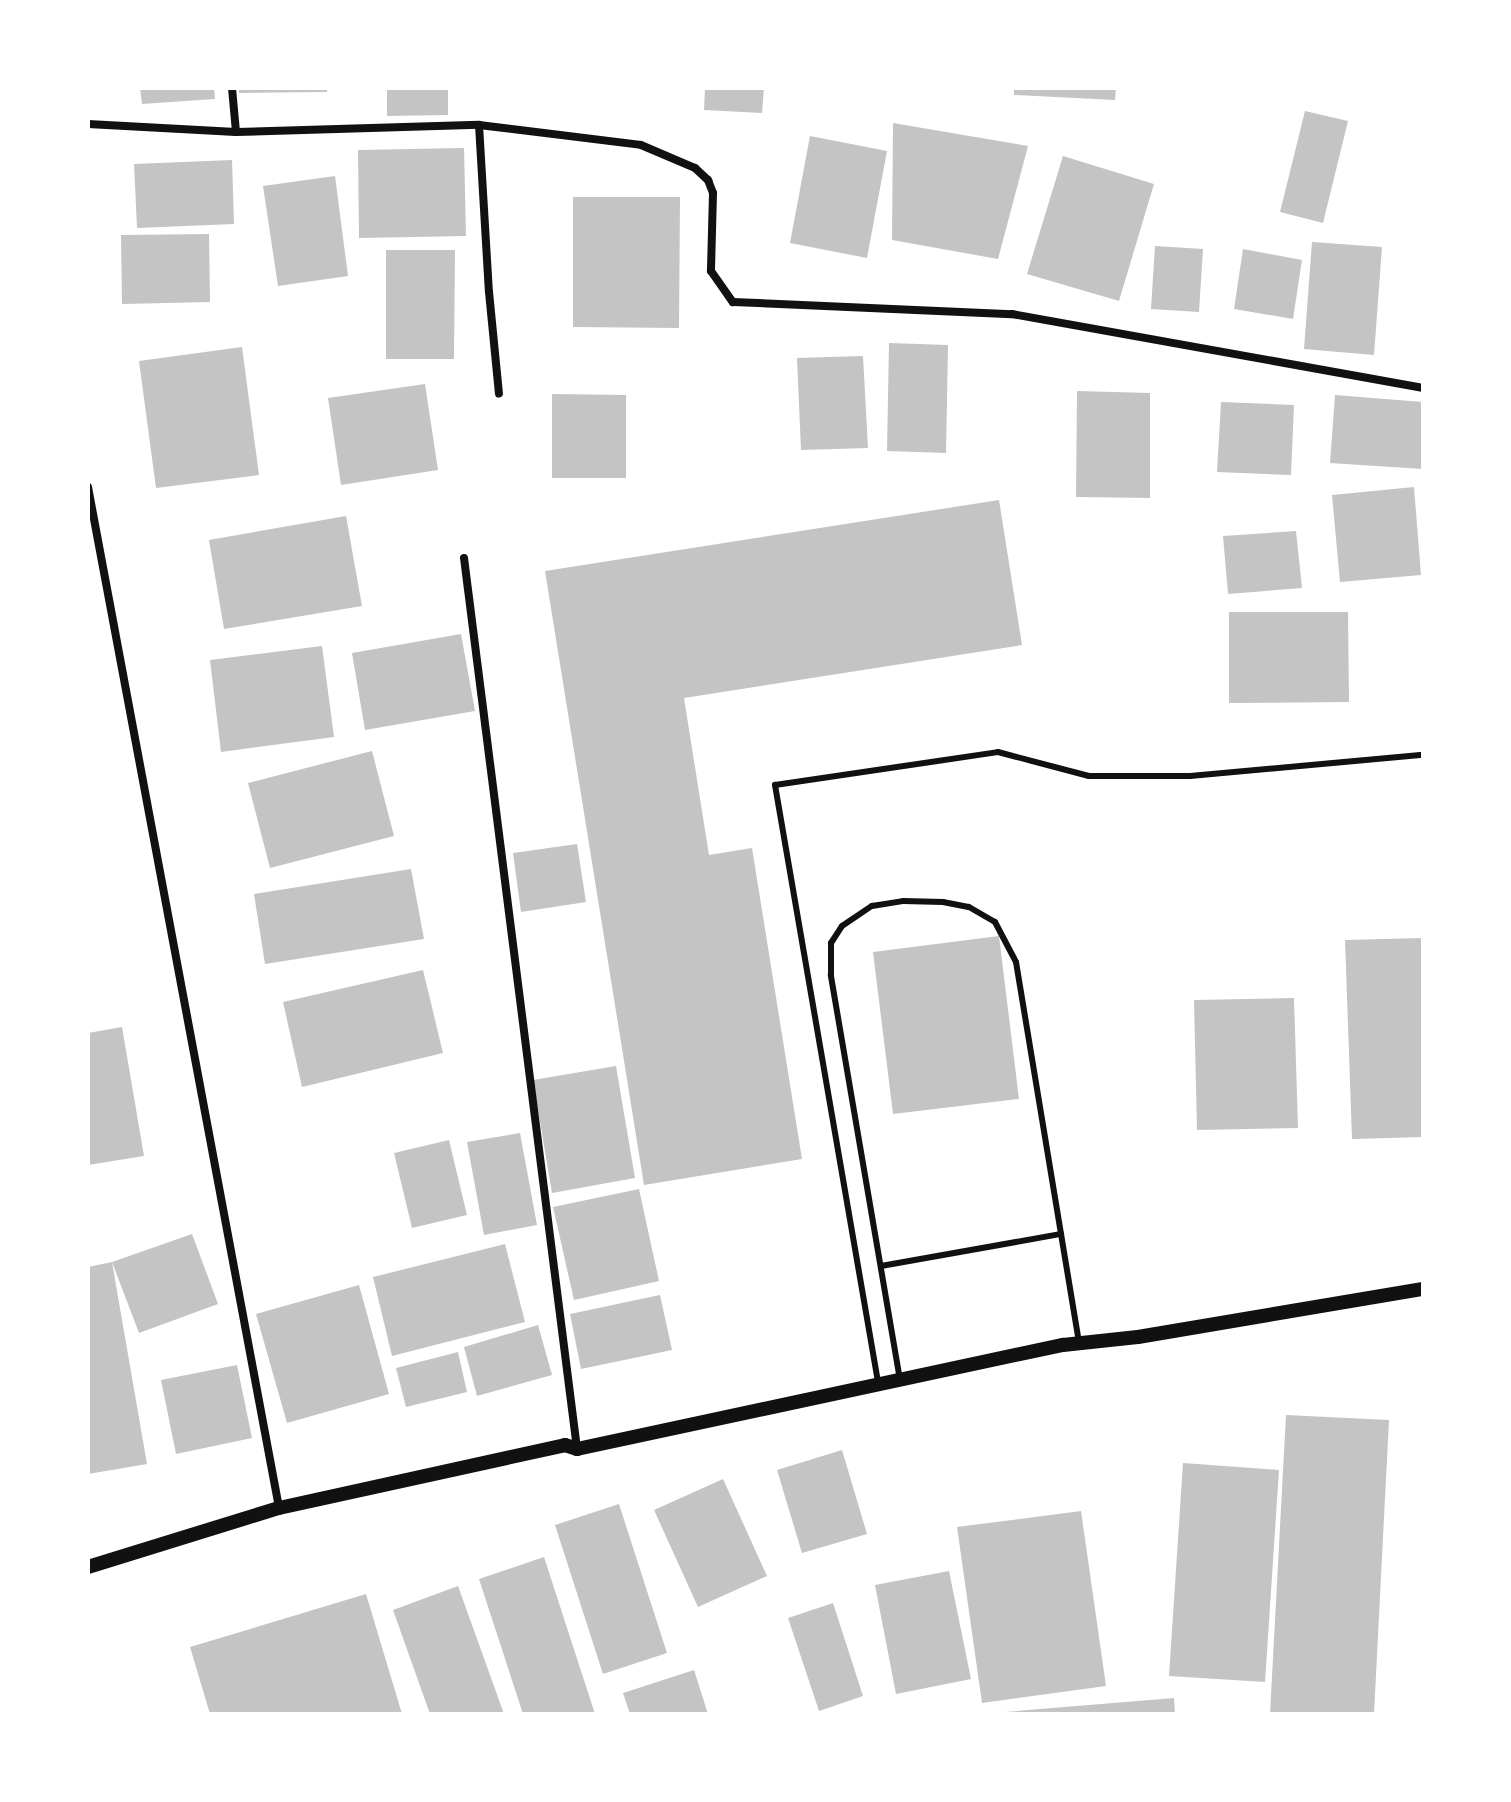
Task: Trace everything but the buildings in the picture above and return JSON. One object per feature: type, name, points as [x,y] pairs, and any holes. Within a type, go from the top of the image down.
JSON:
[{"type":"street","points":[[232,88],[236,132]]},
{"type":"street","points":[[88,124],[236,132],[479,125],[641,145],[695,168],[708,180],[713,193],[711,271],[733,302],[1012,314],[1423,388]]},
{"type":"street","points":[[479,125],[489,292],[499,394]]},
{"type":"street","points":[[88,487],[279,1508]]},
{"type":"street","points":[[464,558],[577,1449]]},
{"type":"street","points":[[88,1567],[279,1508],[565,1445],[577,1449],[1079,1343],[1423,1289]]},
{"type":"lane","points":[[878,1385],[775,785],[998,752],[1089,776],[1190,776],[1423,755]]},
{"type":"lane","points":[[900,1380],[831,959],[831,943],[842,926],[872,906],[903,901],[943,902],[969,907],[995,922],[1016,962],[1079,1343]]},
{"type":"lane","points":[[881,1266],[1061,1234]]}]
